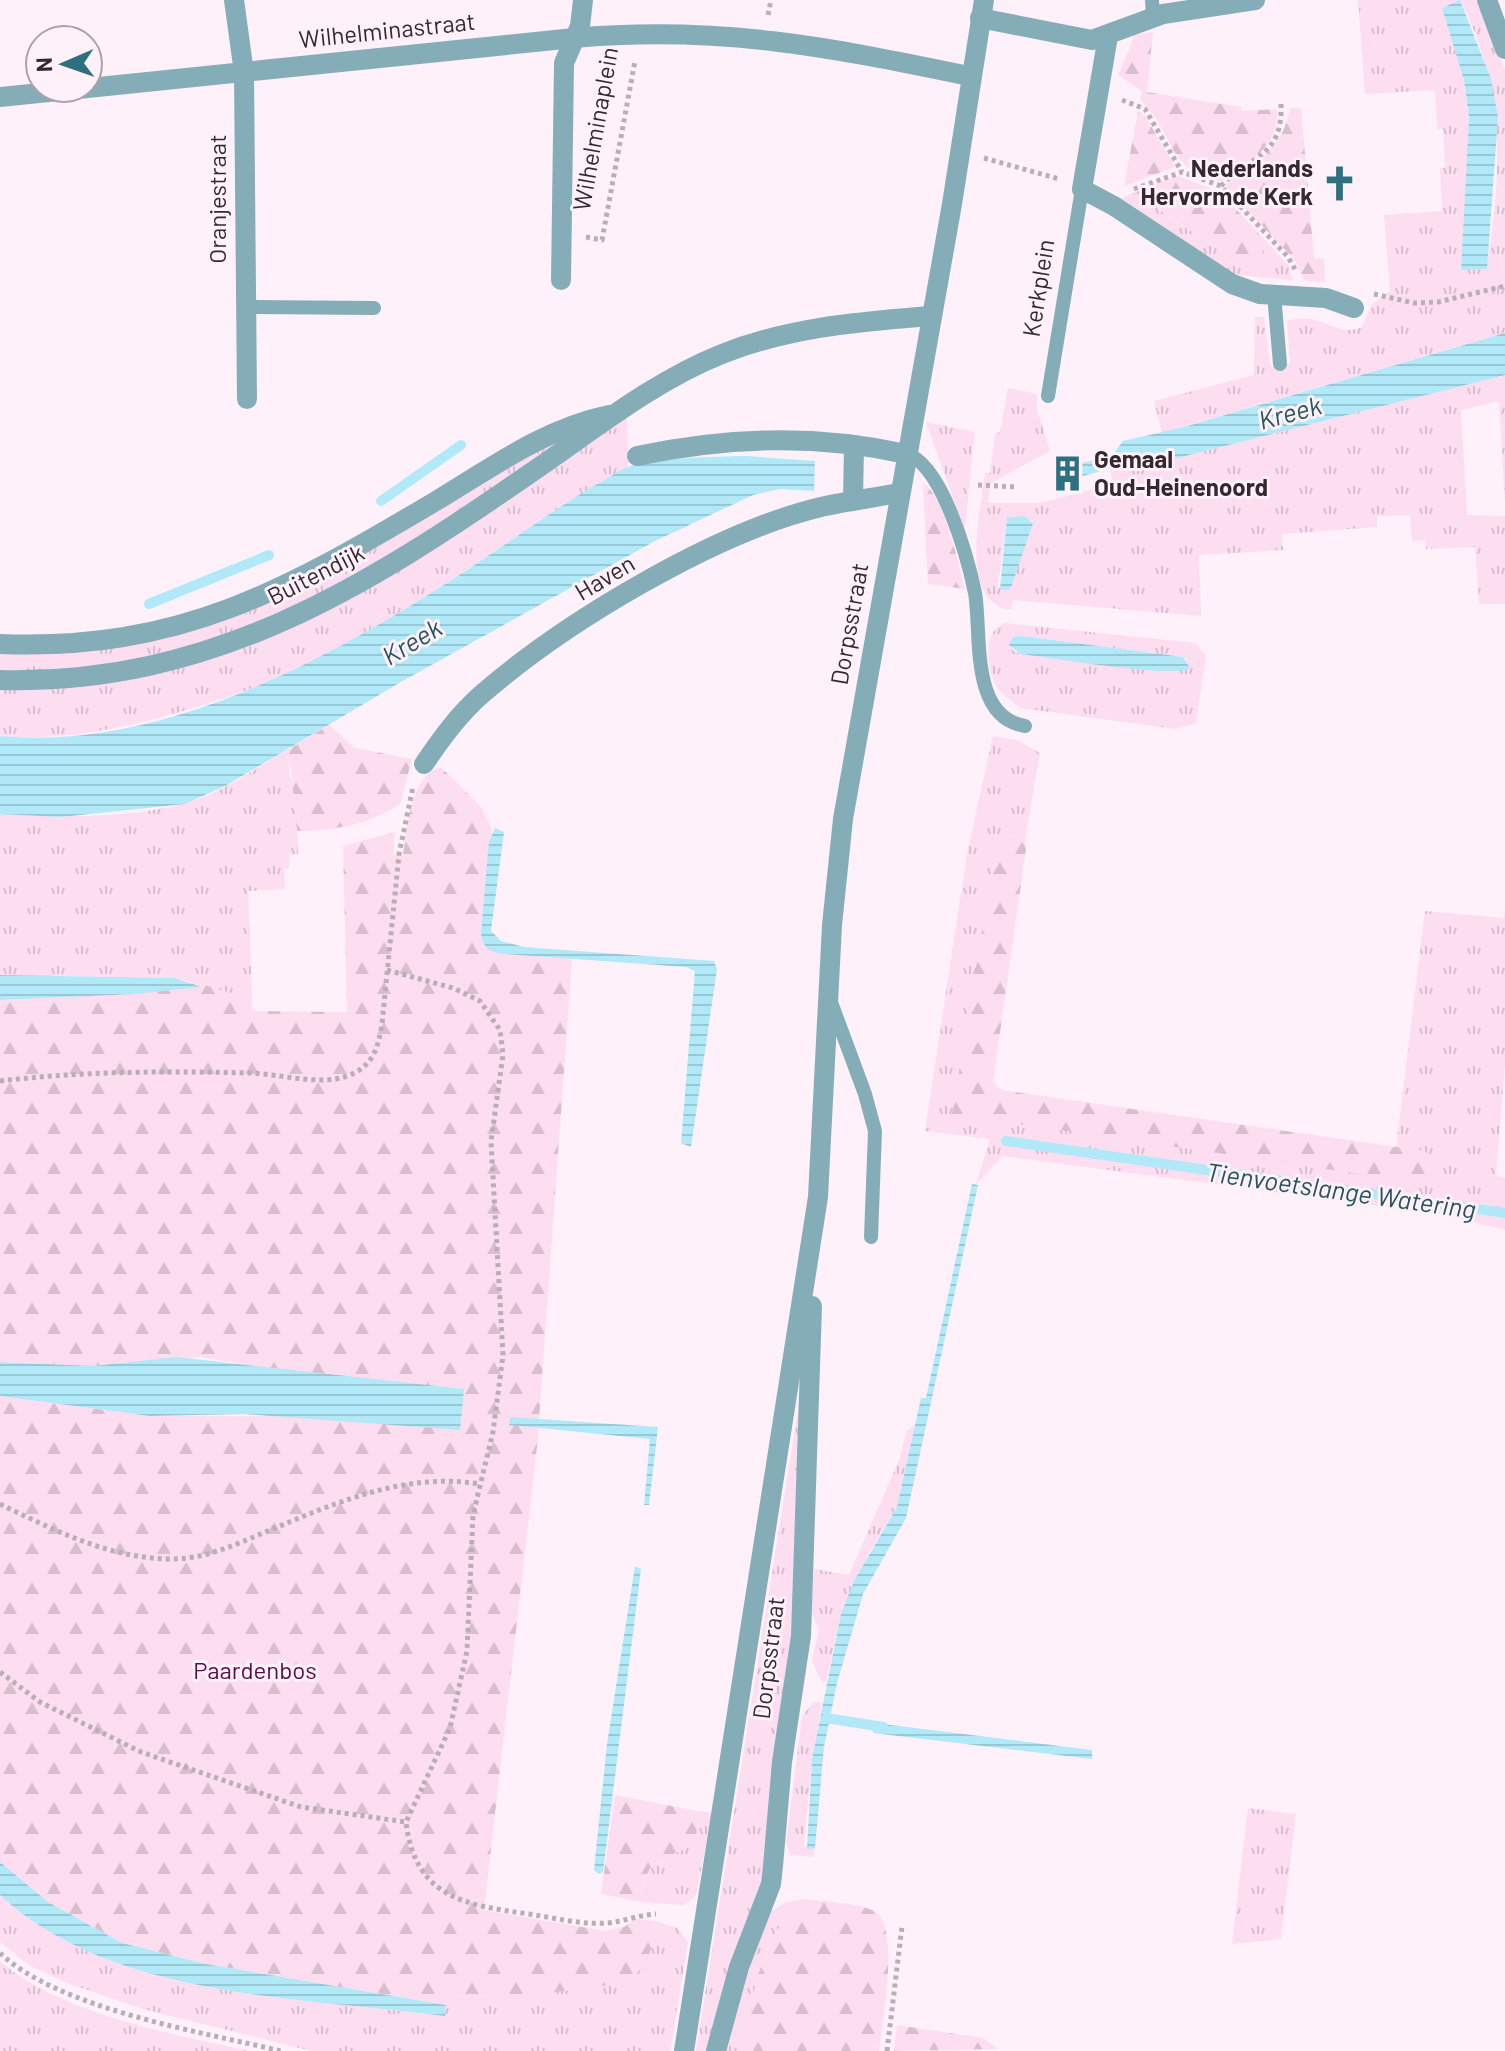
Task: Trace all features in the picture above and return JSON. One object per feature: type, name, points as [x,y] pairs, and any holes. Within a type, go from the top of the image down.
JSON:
[{"type":"street","name":"Oranjestraat","points":[[234,0],[244,73],[247,399]]},
{"type":"street","name":"Wilhelminaplein","points":[[561,280],[564,63],[580,26],[583,0]]},
{"type":"street","points":[[982,9],[1075,39],[1108,36],[1153,8],[1255,0]]},
{"type":"street","points":[[1487,0],[1505,49]]},
{"type":"street","name":"Dorpsstraat","points":[[684,2051],[809,1262],[823,1140],[829,998],[843,819],[960,153],[969,76],[982,9]]},
{"type":"street","name":"Wilhelminastraat","points":[[0,97],[640,33],[765,38],[969,76]]},
{"type":"street","name":"Kerkplein","points":[[1082,189],[1108,36]]},
{"type":"street","points":[[1082,189],[1114,206],[1232,284],[1251,292],[1326,298],[1354,308]]},
{"type":"street","name":"Buitendijk","points":[[0,680],[80,679],[131,672],[212,650],[286,621],[402,558],[616,413],[701,363],[757,341],[824,326],[930,316]]},
{"type":"street","name":"Buitendijk","points":[[0,644],[106,642],[222,613],[339,558],[533,443],[585,420],[616,413]]},
{"type":"street","points":[[637,456],[731,440],[805,439],[906,454]]},
{"type":"street","points":[[853,501],[854,445]]},
{"type":"street","name":"Haven","points":[[424,764],[449,729],[481,695],[620,596],[746,534],[821,507],[899,493]]},
{"type":"street","name":"Dorpsstraat","points":[[716,2051],[742,1957],[771,1884],[782,1762],[798,1662],[813,1357],[809,1262]]},
{"type":"lane","name":"Kerkplein","points":[[1048,396],[1082,189]]},
{"type":"lane","points":[[1274,294],[1280,364]]},
{"type":"lane","points":[[244,307],[374,308]]},
{"type":"lane","points":[[906,454],[921,460],[931,472],[956,533],[974,591],[983,674],[992,702],[1009,722],[1025,726]]},
{"type":"lane","points":[[829,998],[865,1094],[875,1131],[871,1237]]},
{"type":"path","name":"Wilhelminaplein","points":[[562,233],[602,240],[640,33]]},
{"type":"path","points":[[1098,93],[1145,109],[1182,172]]},
{"type":"path","points":[[1221,186],[1272,146],[1281,126],[1281,104]]},
{"type":"path","points":[[960,153],[1039,172],[1082,189]]},
{"type":"path","points":[[1114,206],[1120,192],[1182,172],[1221,186],[1288,257],[1299,279],[1301,295]]},
{"type":"path","points":[[1354,308],[1362,299],[1376,294],[1414,303],[1438,302],[1505,286]]},
{"type":"path","points":[[978,485],[1017,487]]},
{"type":"path","points":[[0,1081],[107,1073],[343,1078],[366,1066],[377,1049],[402,832],[412,792],[424,764]]},
{"type":"path","points":[[387,970],[433,981],[470,995],[494,1018],[502,1043],[491,1141],[503,1355],[499,1400],[480,1484],[472,1538],[469,1632],[460,1690],[445,1742],[406,1822],[411,1849],[426,1877],[464,1903],[585,1922],[656,1914]]},
{"type":"path","points":[[0,1504],[98,1546],[179,1559],[228,1547],[382,1489],[432,1479],[480,1484]]},
{"type":"path","points":[[0,1672],[40,1702],[141,1752],[301,1807],[406,1822]]},
{"type":"path","points":[[887,2051],[902,1926]]},
{"type":"path","points":[[0,1953],[30,1976],[83,1998],[281,2051]]},
{"type":"green space","points":[[1358,0],[1460,0],[1476,0],[1505,70],[1505,333],[1162,433],[1154,401],[1254,375],[1255,317],[1264,317],[1270,366],[1290,364],[1287,321],[1309,319],[1344,330],[1362,327],[1372,304],[1390,291],[1384,215],[1442,211],[1440,168],[1445,167],[1443,129],[1437,129],[1435,90],[1365,94]],"holes":[[[1460,0],[1475,32],[1492,98],[1496,132],[1495,200],[1486,269],[1461,269],[1470,138],[1464,80],[1457,49]]]},
{"type":"green space","points":[[1153,32],[1147,92],[1241,107],[1241,111],[1277,109],[1273,134],[1268,143],[1252,160],[1222,181],[1204,177],[1180,160],[1151,112],[1140,100],[1142,91],[1118,75],[1135,35]]},
{"type":"green space","points":[[1290,108],[1301,108],[1314,258],[1324,259],[1325,282],[1305,281],[1293,258],[1226,188],[1227,183],[1268,153],[1282,133]]},
{"type":"green space","points":[[1138,111],[1144,114],[1175,167],[1124,186]]},
{"type":"green space","points":[[1178,176],[1220,192],[1266,241],[1261,258],[1243,266],[1153,205],[1156,184]]},
{"type":"green space","points":[[1156,184],[1153,204],[1161,211],[1243,266],[1265,249],[1266,241],[1289,266],[1292,280],[1235,275],[1121,198]]},
{"type":"green space","points":[[1505,375],[1505,502],[1499,401],[1461,410],[1467,515],[1505,516],[1505,604],[1479,604],[1475,547],[1426,549],[1426,540],[1412,541],[1410,515],[1377,516],[1377,527],[1282,534],[1283,550],[1199,555],[1201,616],[1013,600],[1011,610],[994,603],[984,590],[978,573],[977,531],[985,473],[990,473],[995,434],[1000,432],[1008,388],[1037,394],[1037,409],[1050,451],[991,483],[988,503],[1040,503],[1113,484],[1110,469],[1124,465],[1126,471]],"holes":[[[1007,518],[1033,521],[1012,585],[998,587]]]},
{"type":"green space","points":[[627,414],[628,467],[376,628],[319,660],[234,695],[148,720],[64,736],[0,736],[0,684],[266,636]]},
{"type":"green space","points":[[926,422],[975,432],[965,527],[963,526]]},
{"type":"green space","points":[[577,430],[413,545],[271,620],[122,667],[0,673],[0,650],[155,640]]},
{"type":"green space","points":[[923,483],[943,515],[965,589],[928,584]]},
{"type":"green space","points":[[1005,623],[1195,643],[1206,656],[1196,723],[1176,729],[1020,708],[996,686],[990,670],[988,650],[998,627]],"holes":[[[1022,636],[1187,659],[1157,670],[1021,654],[1011,649]]]},
{"type":"green space","points":[[329,725],[355,748],[412,759],[400,804],[350,825],[297,831],[291,769],[286,751]]},
{"type":"green space","points":[[993,736],[1017,740],[1040,753],[1025,839],[1013,836],[997,839],[953,1114],[1425,1151],[1396,1147],[1425,911],[1504,918],[1505,910],[1505,1064],[1496,1175],[1505,1178],[1505,1230],[1439,1214],[1003,1156],[976,1184],[990,1139],[925,1131],[967,854]]},
{"type":"green space","points":[[286,751],[295,800],[298,854],[290,855],[289,868],[284,869],[285,889],[248,891],[252,999],[174,978],[0,975],[0,814],[115,815],[161,809],[196,800],[223,788]]},
{"type":"green space","name":"Paardenbos","points":[[441,767],[481,807],[492,829],[481,933],[484,946],[504,954],[572,959],[539,1420],[510,1417],[539,1429],[484,1910],[606,1931],[624,1927],[635,1919],[655,1921],[653,1942],[646,1962],[637,1973],[624,1980],[577,1990],[448,1997],[446,2005],[206,1964],[122,1943],[48,1902],[0,1862],[0,1396],[150,1416],[280,1416],[464,1389],[276,1370],[201,1357],[94,1366],[0,1362],[0,1000],[134,994],[201,984],[252,999],[252,1011],[347,1012],[343,846],[395,832],[393,855],[403,856],[416,792],[431,772]]},
{"type":"green space","points":[[1013,836],[1025,839],[1026,849],[993,1082],[1001,1090],[1425,1151],[1435,1164],[1432,1174],[1421,1183],[952,1114],[997,839]]},
{"type":"green space","points":[[802,1385],[795,1613],[768,1865],[708,2051],[696,2051]]},
{"type":"green space","points":[[915,1424],[897,1507],[870,1551],[841,1614],[826,1682],[821,1681],[812,1660],[819,1630],[811,1611],[814,1569],[849,1575],[900,1458],[906,1432]]},
{"type":"green space","points":[[814,1702],[822,1703],[812,1759],[804,1846],[815,1848],[813,1857],[791,1855],[786,1843],[802,1716]]},
{"type":"green space","points":[[615,1795],[698,1811],[695,1837],[689,1845],[656,1862],[649,1870],[642,1902],[601,1894]]},
{"type":"green space","points":[[1248,1808],[1296,1814],[1281,1939],[1232,1944]]},
{"type":"green space","points":[[698,1811],[712,1813],[696,1896],[684,1905],[642,1902],[652,1867],[695,1836]]},
{"type":"green space","points":[[0,1895],[46,1929],[97,1955],[152,1974],[270,1997],[444,2016],[447,1997],[572,1990],[619,1982],[632,1976],[643,1965],[652,1944],[655,1921],[678,1928],[688,1943],[670,2051],[312,2051],[143,2009],[70,1984],[30,1966],[0,1942]]},
{"type":"green space","points":[[804,1899],[789,1914],[767,1949],[741,2051],[726,2051],[747,1971],[770,1912],[787,1902]]},
{"type":"green space","points":[[804,1899],[864,1907],[878,1914],[884,1925],[888,1980],[879,2051],[741,2051],[767,1949],[789,1914]]},
{"type":"green space","points":[[0,1961],[53,1995],[84,2008],[151,2029],[248,2051],[0,2051]]},
{"type":"green space","points":[[897,2025],[983,2038],[998,2049],[894,2051]]},
{"type":"water","points":[[1460,0],[1491,79],[1498,117],[1487,269],[1461,270],[1469,119],[1464,80],[1442,8]]},
{"type":"water","name":"Kreek","points":[[1505,333],[1505,375],[1126,471],[1123,465],[1076,478],[1073,465],[1112,456],[1123,441],[1184,427]]},
{"type":"water","name":"Kreek","points":[[746,456],[815,461],[814,491],[780,489],[753,495],[655,541],[399,683],[227,785],[185,804],[61,817],[0,814],[0,736],[63,737],[127,728],[191,711],[253,688],[373,628],[623,469],[673,459]]},
{"type":"water","points":[[1024,516],[1033,523],[1012,585],[1008,590],[1000,589],[1007,518]]},
{"type":"water","points":[[1013,637],[1183,657],[1190,668],[1161,671],[1021,654],[1009,645]]},
{"type":"water","points":[[495,828],[504,832],[491,931],[501,941],[524,947],[714,961],[717,969],[691,1147],[681,1143],[695,971],[686,967],[504,954],[488,948],[481,933],[489,842]]},
{"type":"water","points":[[0,975],[174,978],[202,987],[134,994],[0,1000]]},
{"type":"water","points":[[972,1184],[978,1185],[906,1518],[863,1594],[837,1683],[824,1747],[815,1848],[807,1849],[812,1759],[841,1614],[854,1581],[897,1507],[921,1398],[926,1398]]},
{"type":"water","points":[[176,1357],[464,1389],[460,1430],[244,1414],[150,1416],[0,1396],[0,1362],[94,1366]]},
{"type":"water","points":[[510,1417],[658,1427],[649,1505],[644,1505],[650,1439],[509,1425]]},
{"type":"water","points":[[635,1566],[641,1569],[603,1872],[599,1874],[594,1870],[607,1744]]},
{"type":"water","points":[[872,1724],[1092,1750],[1092,1759],[873,1733]]},
{"type":"water","points":[[0,1862],[48,1902],[122,1943],[206,1964],[446,2005],[445,2016],[270,1997],[210,1987],[152,1974],[97,1955],[45,1929],[0,1895]]},
{"type":"waterway","points":[[381,501],[461,445]]},
{"type":"waterway","points":[[149,604],[269,555]]},
{"type":"waterway","name":"Tienvoetslange Watering","points":[[1006,1141],[1505,1213]]},
{"type":"waterway","name":"Tienvoetslange Watering","points":[[826,1718],[883,1727]]},
{"type":"place","name":"Nederlands Hervormde Kerk","points":[[1339,183]]},
{"type":"place","name":"Gemaal Oud-Heinenoord","points":[[1068,474]]}]
